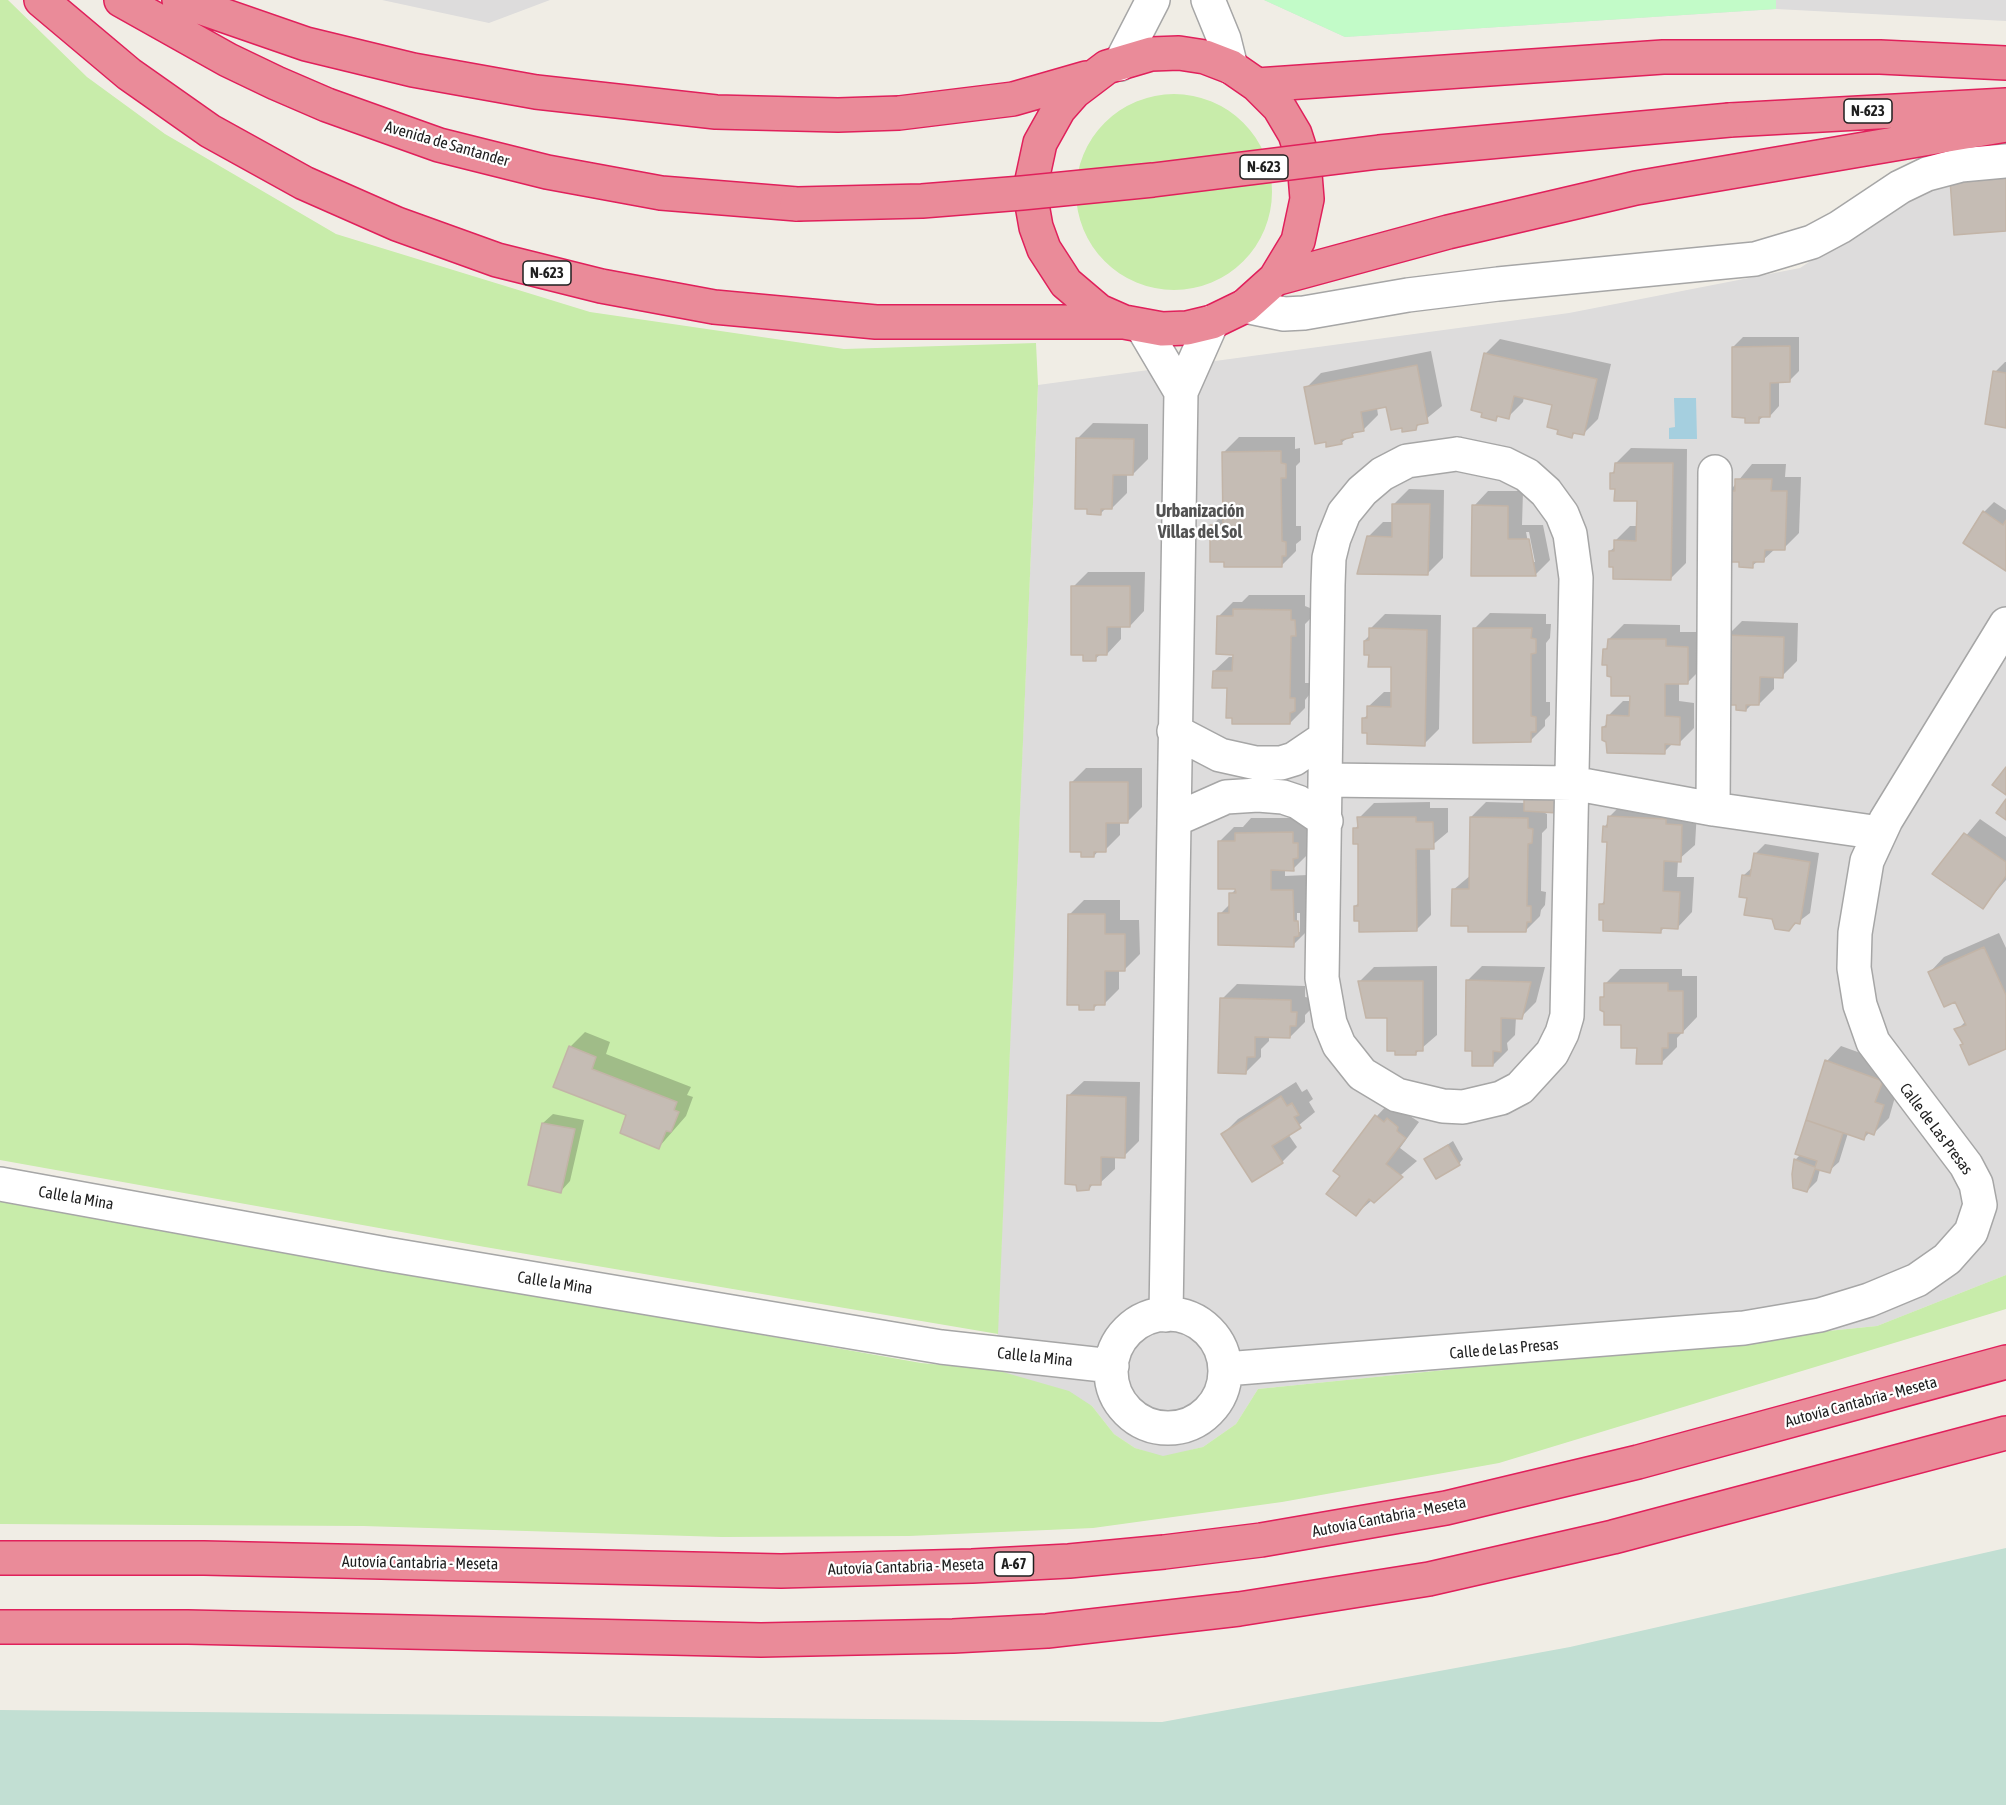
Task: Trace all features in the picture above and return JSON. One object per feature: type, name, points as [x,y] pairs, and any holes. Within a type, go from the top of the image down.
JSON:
[{"type":"highway","name":"N-623","points":[[41,0],[129,74],[210,131],[258,159],[350,204],[497,260],[658,297],[762,313],[886,322],[1133,324]]},
{"type":"highway","name":"Avenida de Santander","points":[[122,0],[218,55],[276,83],[327,105],[440,145],[547,172],[661,193],[797,204],[922,201],[1022,193],[1153,180],[1379,152],[1730,120],[2006,105]]},
{"type":"highway","points":[[179,0],[306,44],[425,73],[548,94],[716,111],[838,115],[899,113],[1013,99],[1151,54],[1179,53],[1205,57],[1244,76],[1279,106],[1290,125],[1304,162],[1307,199],[1298,241],[1275,279],[1245,306],[1212,322],[1187,328],[1162,329],[1133,324],[1099,311],[1085,300],[1059,274],[1044,249],[1036,227],[1031,199],[1035,159],[1047,128],[1074,92],[1106,70]]},
{"type":"highway","points":[[1244,76],[1663,57],[1857,56],[2006,63]]},
{"type":"highway","name":"N-623","points":[[1275,279],[1459,229],[1636,188],[2006,125]]},
{"type":"highway","name":"Autovía Cantabria - Meseta","points":[[0,1558],[216,1558],[781,1571],[972,1566],[1140,1554],[1273,1538],[1446,1508],[1638,1462],[2006,1362]]},
{"type":"highway","points":[[0,1627],[188,1627],[761,1640],[929,1637],[1047,1631],[1239,1609],[1429,1579],[1645,1529],[2006,1433]]},
{"type":"street","points":[[1106,70],[1153,0]]},
{"type":"street","points":[[1208,0],[1224,39],[1244,76]]},
{"type":"street","points":[[1245,306],[1284,314],[1498,284],[1755,259],[1812,242],[1840,227],[1900,187],[1927,174],[1961,165],[2006,161]]},
{"type":"street","points":[[1166,1315],[1181,392],[1212,322]]},
{"type":"street","points":[[1133,324],[1181,392]]},
{"type":"street","points":[[1457,454],[1505,464],[1527,475],[1546,492],[1562,514],[1570,534],[1576,578],[1567,1016],[1562,1034],[1552,1053],[1520,1088],[1482,1104],[1443,1106],[1397,1095],[1362,1074],[1340,1045],[1330,1023],[1322,978],[1326,821],[1325,738],[1329,558],[1344,513],[1362,491],[1382,474],[1407,461],[1457,454]]},
{"type":"street","points":[[1713,809],[1715,472]]},
{"type":"street","name":"Calle de Las Presas","points":[[1225,1369],[1732,1329],[1820,1315],[1869,1300],[1917,1280],[1947,1259],[1993,1202],[1976,1184],[1966,1165],[1873,1042],[1860,1005],[1854,968],[1859,897],[1867,861],[1880,833],[2006,624]]},
{"type":"street","points":[[1174,731],[1220,755],[1256,763],[1281,763],[1294,759],[1325,738]]},
{"type":"street","points":[[1326,780],[1572,783],[1713,809],[1880,833]]},
{"type":"street","points":[[1174,820],[1226,797],[1258,795],[1283,797],[1298,802],[1326,821]]},
{"type":"street","name":"Calle la Mina","points":[[0,1184],[386,1254],[940,1347],[1112,1366]]},
{"type":"street","points":[[1166,1315],[1193,1319],[1208,1330],[1219,1345],[1225,1369],[1224,1381],[1218,1398],[1207,1412],[1192,1423],[1174,1428],[1156,1426],[1139,1420],[1125,1408],[1115,1393],[1112,1366],[1119,1342],[1129,1330],[1142,1320],[1166,1315]]},
{"type":"shaded area","points":[[382,0],[550,0],[489,23]]},
{"type":"shaded area","points":[[1264,0],[2006,0],[2006,21],[1776,9],[1345,37]]},
{"type":"shaded area","points":[[2006,166],[2006,1275],[1877,1326],[1258,1389],[1236,1424],[1203,1447],[1163,1457],[1135,1448],[1114,1434],[1092,1406],[996,1370],[1038,385],[1569,313],[1800,268],[1950,169]]},
{"type":"green space","points":[[0,0],[8,0],[87,77],[165,134],[336,234],[590,312],[844,349],[1036,343],[1038,385],[998,1334],[485,1247],[0,1160]]},
{"type":"green space","points":[[1264,0],[1776,0],[1776,9],[1345,37]]},
{"type":"green space","points":[[1174,94],[1202,98],[1220,106],[1236,116],[1250,130],[1268,164],[1272,192],[1268,220],[1260,238],[1250,254],[1236,268],[1202,286],[1174,290],[1146,286],[1128,278],[1112,268],[1098,254],[1080,220],[1076,192],[1080,164],[1088,146],[1098,130],[1112,116],[1146,98]]},
{"type":"green space","points":[[0,1200],[921,1363],[996,1370],[1069,1391],[1092,1406],[1114,1434],[1135,1448],[1163,1456],[1203,1447],[1236,1424],[1258,1389],[1877,1326],[2006,1275],[2006,1309],[1499,1463],[1282,1502],[1093,1528],[909,1536],[722,1537],[363,1526],[0,1524]]},
{"type":"green space","points":[[2006,1548],[2006,1805],[0,1805],[0,1710],[1162,1722],[1570,1647]]},
{"type":"water","points":[[1674,398],[1696,398],[1697,439],[1669,439],[1669,428],[1675,427]]},
{"type":"building","points":[[2006,177],[2006,231],[1954,235],[1950,180]]},
{"type":"building","points":[[1790,346],[1790,382],[1770,383],[1770,417],[1759,417],[1759,423],[1745,423],[1745,418],[1732,417],[1732,347]]},
{"type":"building","points":[[1484,353],[1597,379],[1584,435],[1573,433],[1572,438],[1557,434],[1558,430],[1547,427],[1552,405],[1514,396],[1509,419],[1497,416],[1496,421],[1481,417],[1482,413],[1471,410]]},
{"type":"building","points":[[1417,365],[1428,423],[1417,425],[1416,430],[1402,432],[1402,428],[1391,430],[1386,407],[1361,412],[1364,431],[1352,433],[1353,437],[1341,440],[1342,444],[1326,447],[1326,442],[1315,444],[1304,387]]},
{"type":"building","points":[[1993,371],[2006,373],[2006,428],[1985,424]]},
{"type":"building","points":[[1076,438],[1134,439],[1133,475],[1113,475],[1112,509],[1101,509],[1101,515],[1087,514],[1087,509],[1075,509]]},
{"type":"building","points":[[1281,451],[1281,463],[1286,464],[1286,478],[1281,478],[1282,541],[1286,542],[1286,556],[1282,556],[1282,567],[1224,567],[1224,562],[1210,562],[1210,525],[1223,525],[1222,452]]},
{"type":"building","points":[[1615,463],[1673,463],[1671,580],[1613,579],[1613,567],[1609,567],[1609,551],[1614,551],[1614,540],[1636,541],[1637,501],[1614,501],[1615,489],[1610,489],[1610,473],[1614,473]]},
{"type":"building","points":[[1735,479],[1772,479],[1771,491],[1787,491],[1785,550],[1765,550],[1764,562],[1753,562],[1753,568],[1739,567],[1739,562],[1726,562],[1727,491],[1735,491]]},
{"type":"building","points":[[1392,504],[1430,504],[1428,575],[1357,574],[1367,536],[1392,537]]},
{"type":"building","points":[[1472,505],[1508,506],[1508,539],[1529,539],[1536,576],[1471,576]]},
{"type":"building","points":[[1983,511],[2003,525],[2006,520],[2006,571],[1963,543]]},
{"type":"building","points":[[1071,586],[1130,586],[1130,627],[1107,627],[1107,655],[1096,655],[1096,661],[1083,661],[1083,655],[1071,655]]},
{"type":"building","points":[[1233,609],[1291,610],[1291,620],[1295,620],[1296,636],[1291,636],[1290,698],[1295,698],[1295,711],[1290,713],[1290,724],[1232,724],[1232,718],[1226,718],[1227,688],[1212,688],[1213,671],[1232,671],[1233,655],[1216,654],[1217,616],[1233,616]]},
{"type":"building","points":[[1369,628],[1427,630],[1425,746],[1367,744],[1367,733],[1362,733],[1362,718],[1367,718],[1367,706],[1391,707],[1391,667],[1368,667],[1369,655],[1364,655],[1364,641],[1369,640]]},
{"type":"building","points":[[1473,628],[1532,628],[1531,638],[1536,639],[1536,653],[1531,654],[1531,716],[1536,717],[1536,732],[1531,732],[1531,742],[1473,743]]},
{"type":"building","points":[[1725,635],[1784,637],[1783,678],[1760,677],[1759,705],[1746,705],[1746,711],[1736,710],[1736,705],[1724,705]]},
{"type":"building","points":[[1608,639],[1666,639],[1666,646],[1688,647],[1688,684],[1665,684],[1665,716],[1680,717],[1680,745],[1665,744],[1665,754],[1607,753],[1606,742],[1602,740],[1602,727],[1606,727],[1607,715],[1629,716],[1630,696],[1611,696],[1611,677],[1607,676],[1607,665],[1602,665],[1603,649],[1607,649]]},
{"type":"building","points":[[2006,767],[2006,795],[1992,785]]},
{"type":"building","points":[[1070,782],[1128,782],[1128,823],[1106,823],[1106,852],[1094,852],[1094,857],[1081,857],[1081,852],[1070,852]]},
{"type":"building","points":[[1524,792],[1558,793],[1558,813],[1524,811]]},
{"type":"building","points":[[2006,799],[2006,820],[1996,813]]},
{"type":"building","points":[[1608,816],[1666,819],[1666,824],[1682,825],[1681,862],[1664,861],[1663,891],[1680,892],[1678,929],[1661,928],[1661,933],[1603,931],[1603,920],[1599,920],[1599,904],[1604,904],[1607,842],[1602,842],[1603,826],[1607,827]]},
{"type":"building","points":[[1357,817],[1416,817],[1416,822],[1433,822],[1434,849],[1416,849],[1417,931],[1359,932],[1359,921],[1354,921],[1354,906],[1358,906],[1358,844],[1353,844],[1353,828],[1358,828]]},
{"type":"building","points":[[1470,817],[1528,818],[1528,828],[1533,829],[1532,843],[1528,844],[1527,906],[1531,906],[1531,922],[1527,922],[1526,932],[1468,932],[1468,926],[1451,926],[1452,889],[1469,889]]},
{"type":"building","points":[[1293,832],[1293,843],[1298,843],[1298,858],[1293,859],[1294,871],[1271,870],[1271,890],[1293,890],[1294,921],[1298,921],[1299,936],[1294,937],[1294,947],[1218,945],[1218,913],[1229,913],[1229,893],[1236,893],[1235,889],[1218,889],[1218,841],[1235,841],[1235,833]]},
{"type":"building","points":[[1964,833],[2006,862],[2006,876],[1983,909],[1932,874]]},
{"type":"building","points":[[1754,853],[1810,862],[1800,924],[1795,923],[1789,931],[1775,929],[1772,919],[1744,915],[1747,898],[1739,897],[1742,875],[1750,876]]},
{"type":"building","points":[[1068,914],[1105,914],[1105,934],[1125,934],[1125,971],[1105,971],[1105,1005],[1094,1005],[1094,1010],[1079,1010],[1079,1005],[1067,1005]]},
{"type":"building","points":[[1984,947],[2006,995],[2006,1049],[1969,1065],[1960,1045],[1963,1044],[1954,1029],[1966,1025],[1955,1002],[1944,1007],[1928,972]]},
{"type":"building","points":[[1466,980],[1531,982],[1522,1019],[1501,1018],[1501,1052],[1493,1051],[1493,1066],[1472,1066],[1472,1051],[1465,1051]]},
{"type":"building","points":[[1358,981],[1423,981],[1423,1051],[1416,1051],[1416,1055],[1395,1055],[1395,1051],[1387,1051],[1387,1018],[1366,1018]]},
{"type":"building","points":[[1604,983],[1668,983],[1668,991],[1683,991],[1683,1033],[1668,1033],[1668,1048],[1662,1048],[1662,1064],[1636,1064],[1637,1048],[1621,1048],[1621,1025],[1604,1025],[1604,1012],[1600,1010],[1600,997],[1604,997]]},
{"type":"building","points":[[1220,998],[1291,1000],[1291,1012],[1297,1012],[1296,1026],[1290,1026],[1290,1038],[1255,1037],[1255,1057],[1247,1057],[1246,1074],[1218,1073]]},
{"type":"building","points":[[569,1046],[596,1057],[592,1069],[677,1102],[674,1110],[679,1112],[671,1132],[666,1131],[659,1149],[620,1133],[626,1115],[553,1087]]},
{"type":"building","points":[[1825,1060],[1883,1081],[1875,1102],[1884,1105],[1874,1135],[1866,1132],[1864,1140],[1806,1120]]},
{"type":"building","points":[[1067,1095],[1126,1097],[1125,1158],[1101,1157],[1101,1185],[1090,1185],[1089,1190],[1077,1191],[1076,1185],[1065,1184]]},
{"type":"building","points":[[1281,1096],[1287,1106],[1292,1103],[1299,1115],[1294,1117],[1301,1128],[1272,1146],[1283,1163],[1252,1182],[1221,1134]]},
{"type":"building","points":[[1375,1115],[1384,1122],[1387,1118],[1406,1138],[1386,1164],[1403,1177],[1374,1203],[1369,1199],[1356,1216],[1326,1194],[1340,1176],[1333,1171]]},
{"type":"building","points":[[1806,1120],[1843,1133],[1830,1173],[1815,1169],[1807,1192],[1793,1188],[1792,1174],[1794,1159],[1815,1167],[1817,1161],[1795,1154]]},
{"type":"building","points":[[542,1123],[575,1129],[561,1193],[528,1185]]},
{"type":"building","points":[[1448,1145],[1460,1165],[1436,1179],[1424,1159]]},
{"type":"district","name":"Urbanización Villas del Sol","points":[[1200,521]]}]
